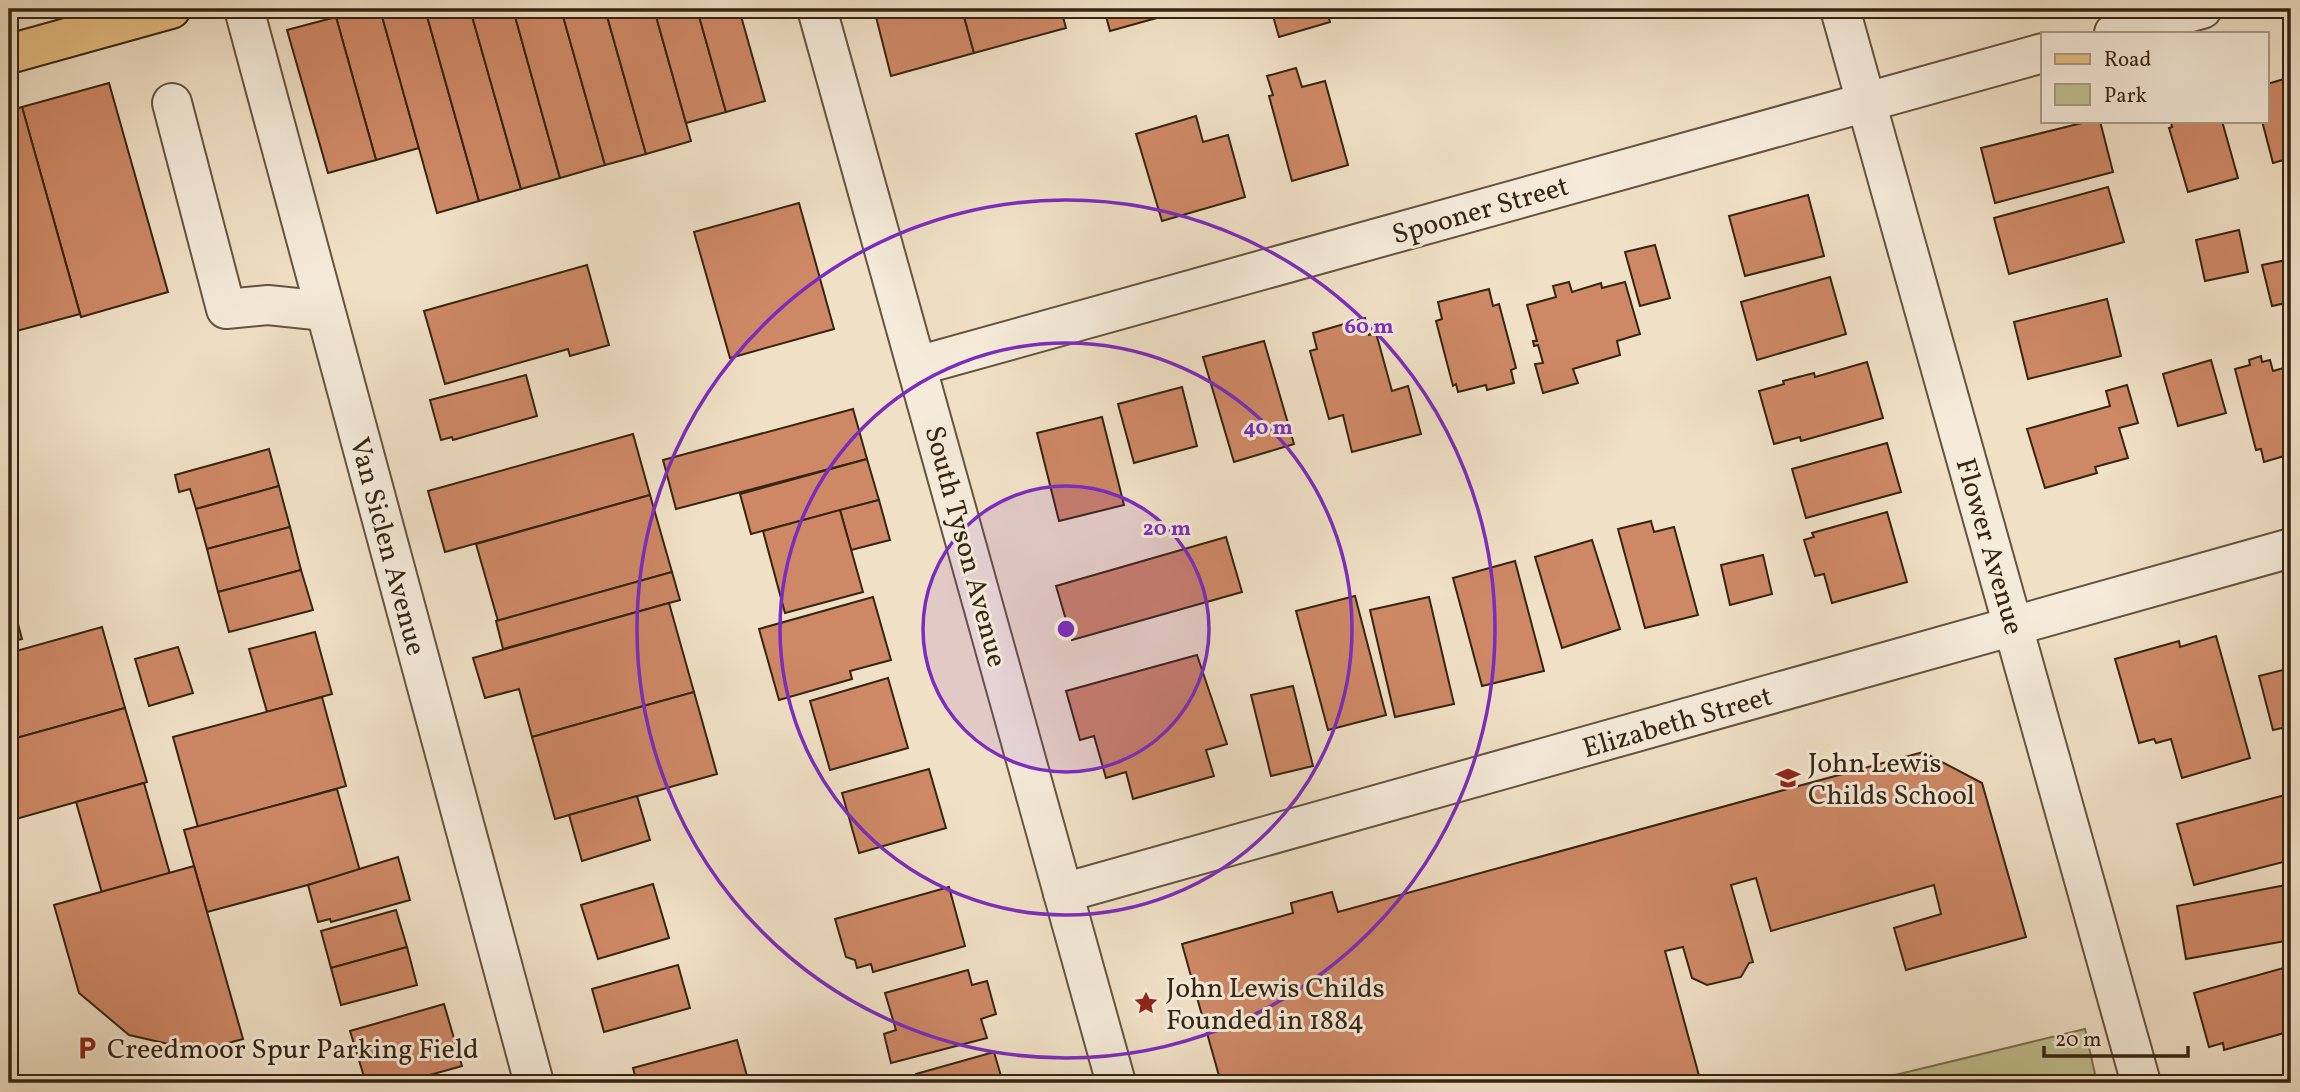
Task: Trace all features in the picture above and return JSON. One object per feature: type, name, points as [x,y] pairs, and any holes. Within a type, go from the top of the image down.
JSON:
[{"type":"main road","points":[[9,54],[171,9]]},
{"type":"street","name":"Van Siclen Avenue","points":[[244,9],[534,1083]]},
{"type":"street","name":"South Tyson Avenue","points":[[817,9],[1116,1083]]},
{"type":"street","name":"Flower Avenue","points":[[1840,9],[2141,1083]]},
{"type":"street","points":[[2118,32],[2202,9]]},
{"type":"street","name":"Spooner Street","points":[[917,366],[2041,54]]},
{"type":"street","points":[[172,103],[226,309],[268,305],[326,311]]},
{"type":"street","name":"Elizabeth Street","points":[[1063,893],[2291,548]]},
{"type":"green space","points":[[2085,1029],[2097,1083],[1862,1083]]},
{"type":"building","points":[[365,9],[380,9],[419,148],[376,160],[336,17]]},
{"type":"building","points":[[380,9],[425,9],[479,201],[437,213]]},
{"type":"building","points":[[425,9],[470,9],[521,189],[479,201]]},
{"type":"building","points":[[470,9],[513,9],[560,178],[521,189]]},
{"type":"building","points":[[513,9],[561,9],[605,165],[560,178]]},
{"type":"building","points":[[561,9],[605,9],[646,154],[605,165]]},
{"type":"building","points":[[605,9],[654,9],[691,141],[646,154]]},
{"type":"building","points":[[654,9],[697,9],[726,112],[686,123]]},
{"type":"building","points":[[697,9],[739,9],[765,101],[726,112]]},
{"type":"building","points":[[874,9],[962,9],[974,53],[891,76]]},
{"type":"building","points":[[962,9],[1061,9],[1066,28],[974,53]]},
{"type":"building","points":[[1104,9],[1150,9],[1153,19],[1110,31]]},
{"type":"building","points":[[1150,9],[1193,9],[1153,19]]},
{"type":"building","points":[[1271,9],[1326,9],[1330,22],[1279,37]]},
{"type":"building","points":[[336,17],[376,160],[328,173],[287,30]]},
{"type":"building","points":[[1296,68],[1302,87],[1325,81],[1348,165],[1292,181],[1269,96],[1273,95],[1267,76]]},
{"type":"building","points":[[2291,77],[2291,158],[2273,163],[2262,122],[2268,122],[2268,84]]},
{"type":"building","points":[[109,83],[168,292],[81,317],[22,107]]},
{"type":"building","points":[[22,107],[80,314],[9,333],[9,111]]},
{"type":"building","points":[[1196,116],[1203,142],[1228,135],[1245,197],[1162,221],[1136,134]]},
{"type":"building","points":[[2086,122],[2100,122],[2113,172],[1995,203],[1981,148]]},
{"type":"building","points":[[2171,122],[2222,122],[2238,178],[2188,192],[2169,128],[2172,127]]},
{"type":"building","points":[[2108,187],[2124,242],[2009,274],[1994,218]]},
{"type":"building","points":[[1808,195],[1824,256],[1745,276],[1729,216]]},
{"type":"building","points":[[799,203],[834,329],[730,358],[694,232]]},
{"type":"building","points":[[2239,230],[2248,272],[2205,281],[2196,240]]},
{"type":"building","points":[[1655,245],[1670,298],[1640,306],[1625,252]]},
{"type":"building","points":[[2291,259],[2291,302],[2272,306],[2262,265]]},
{"type":"building","points":[[587,265],[609,345],[570,356],[568,349],[445,384],[424,311]]},
{"type":"building","points":[[1830,277],[1846,334],[1757,360],[1741,302]]},
{"type":"building","points":[[1569,282],[1572,292],[1601,283],[1602,288],[1625,282],[1640,334],[1617,341],[1620,355],[1573,369],[1578,383],[1543,393],[1535,364],[1543,363],[1538,345],[1534,346],[1533,341],[1537,341],[1527,305],[1556,297],[1553,286]]},
{"type":"building","points":[[1489,289],[1493,306],[1499,304],[1516,368],[1511,370],[1514,383],[1487,390],[1486,385],[1458,392],[1456,384],[1453,386],[1436,321],[1442,319],[1438,302]]},
{"type":"building","points":[[2107,299],[2121,356],[2028,379],[2014,322]]},
{"type":"building","points":[[1365,318],[1369,335],[1376,333],[1392,391],[1408,386],[1421,434],[1352,452],[1343,415],[1329,419],[1310,351],[1317,349],[1313,333]]},
{"type":"building","points":[[1264,341],[1294,444],[1234,462],[1203,357]]},
{"type":"building","points":[[2261,356],[2262,362],[2270,360],[2273,371],[2291,366],[2291,454],[2264,462],[2261,449],[2256,450],[2235,369],[2250,365],[2249,360]]},
{"type":"building","points":[[2211,360],[2226,413],[2178,426],[2163,374]]},
{"type":"building","points":[[1867,362],[1883,418],[1801,441],[1800,437],[1774,444],[1759,391],[1784,384],[1783,381],[1814,373],[1815,377]]},
{"type":"building","points":[[526,375],[537,416],[453,440],[452,437],[441,440],[430,400]]},
{"type":"building","points":[[2127,385],[2138,423],[2119,428],[2128,458],[2095,467],[2097,473],[2045,488],[2027,429],[2110,406],[2106,391]]},
{"type":"building","points":[[1182,387],[1197,446],[1134,463],[1118,404]]},
{"type":"building","points":[[853,409],[867,459],[676,509],[663,460]]},
{"type":"building","points":[[1102,417],[1124,505],[1059,521],[1037,433]]},
{"type":"building","points":[[633,434],[650,495],[445,552],[428,491]]},
{"type":"building","points":[[1887,443],[1901,492],[1806,518],[1792,469]]},
{"type":"building","points":[[269,449],[279,486],[196,509],[190,489],[179,492],[175,475]]},
{"type":"building","points":[[867,459],[879,500],[751,534],[740,494]]},
{"type":"building","points":[[279,486],[290,527],[207,549],[196,509]]},
{"type":"building","points":[[650,495],[672,572],[498,621],[476,544]]},
{"type":"building","points":[[879,500],[890,540],[851,550],[840,510]]},
{"type":"building","points":[[840,510],[863,592],[785,613],[763,531]]},
{"type":"building","points":[[1887,512],[1907,582],[1832,603],[1824,574],[1815,576],[1804,540],[1814,537],[1812,533]]},
{"type":"building","points":[[1651,521],[1654,532],[1674,527],[1698,615],[1645,628],[1618,529]]},
{"type":"building","points":[[290,527],[301,570],[218,592],[207,549]]},
{"type":"building","points":[[1226,537],[1242,592],[1072,640],[1056,586]]},
{"type":"building","points":[[1592,540],[1620,629],[1562,648],[1535,557]]},
{"type":"building","points":[[1763,555],[1772,594],[1730,605],[1721,565]]},
{"type":"building","points":[[1515,561],[1544,671],[1482,686],[1453,578]]},
{"type":"building","points":[[301,570],[313,610],[229,632],[218,592]]},
{"type":"building","points":[[672,572],[680,600],[503,649],[496,621]]},
{"type":"building","points":[[9,590],[22,639],[9,642]]},
{"type":"building","points":[[1355,596],[1386,715],[1328,730],[1296,611]]},
{"type":"building","points":[[873,597],[891,660],[850,671],[852,679],[779,700],[759,629]]},
{"type":"building","points":[[1429,597],[1454,704],[1395,717],[1370,610]]},
{"type":"building","points":[[669,603],[694,692],[532,737],[519,689],[485,698],[473,658]]},
{"type":"building","points":[[102,627],[125,708],[9,740],[9,653]]},
{"type":"building","points":[[315,632],[332,694],[267,712],[249,649]]},
{"type":"building","points":[[2216,636],[2250,758],[2182,778],[2171,739],[2156,743],[2154,739],[2139,743],[2115,659],[2179,641],[2180,647]]},
{"type":"building","points":[[178,647],[193,693],[149,706],[135,659]]},
{"type":"building","points":[[1197,655],[1227,744],[1206,750],[1214,776],[1133,799],[1126,772],[1106,778],[1094,736],[1080,740],[1066,691]]},
{"type":"building","points":[[2291,668],[2291,726],[2273,730],[2259,676]]},
{"type":"building","points":[[888,678],[908,748],[830,770],[810,701]]},
{"type":"building","points":[[1293,686],[1313,766],[1271,776],[1251,695]]},
{"type":"building","points":[[694,692],[717,774],[555,819],[532,737]]},
{"type":"building","points":[[322,697],[346,786],[198,827],[173,737]]},
{"type":"building","points":[[125,708],[147,782],[9,821],[9,740]]},
{"type":"building","points":[[1923,752],[1982,783],[2026,937],[1906,970],[1894,928],[1941,914],[1934,885],[1771,931],[1756,878],[1731,885],[1753,962],[1749,963],[1741,977],[1707,985],[1692,978],[1683,947],[1665,951],[1701,1083],[1221,1083],[1182,944],[1293,913],[1291,903],[1332,892],[1338,912]]},
{"type":"building","points":[[929,769],[946,828],[859,853],[842,793]]},
{"type":"building","points":[[144,783],[170,874],[102,893],[76,802]]},
{"type":"building","points":[[337,789],[360,871],[207,912],[184,830]]},
{"type":"building","points":[[2285,795],[2291,819],[2291,860],[2194,885],[2177,824]]},
{"type":"building","points":[[637,796],[650,840],[582,861],[569,815]]},
{"type":"building","points":[[398,857],[410,900],[331,922],[330,919],[318,922],[308,885]]},
{"type":"building","points":[[194,866],[243,1039],[199,1051],[129,1035],[79,993],[54,905]]},
{"type":"building","points":[[653,884],[669,938],[598,959],[581,905]]},
{"type":"building","points":[[2286,885],[2291,913],[2291,940],[2186,959],[2177,906]]},
{"type":"building","points":[[949,887],[965,946],[873,972],[871,964],[857,968],[855,960],[846,957],[835,919]]},
{"type":"building","points":[[396,910],[407,947],[331,968],[321,931]]},
{"type":"building","points":[[407,947],[417,985],[341,1005],[331,968]]},
{"type":"building","points":[[678,965],[690,1008],[604,1032],[592,989]]},
{"type":"building","points":[[2291,966],[2291,1031],[2224,1050],[2223,1043],[2209,1047],[2194,993]]},
{"type":"building","points":[[968,970],[972,985],[987,981],[996,1014],[981,1019],[987,1038],[891,1063],[884,1034],[896,1030],[885,993]]},
{"type":"building","points":[[444,1004],[462,1066],[401,1083],[366,1083],[350,1031]]},
{"type":"building","points":[[737,1040],[749,1083],[637,1083],[633,1068]]},
{"type":"building","points":[[994,1052],[1003,1083],[918,1083],[916,1074]]},
{"type":"place","name":"John Lewis Childs School","points":[[1788,778]]},
{"type":"place","name":"John Lewis Childs Founded in 1884","points":[[1146,1003]]},
{"type":"place","name":"Creedmoor Spur Parking Field","points":[[87,1048]]}]
